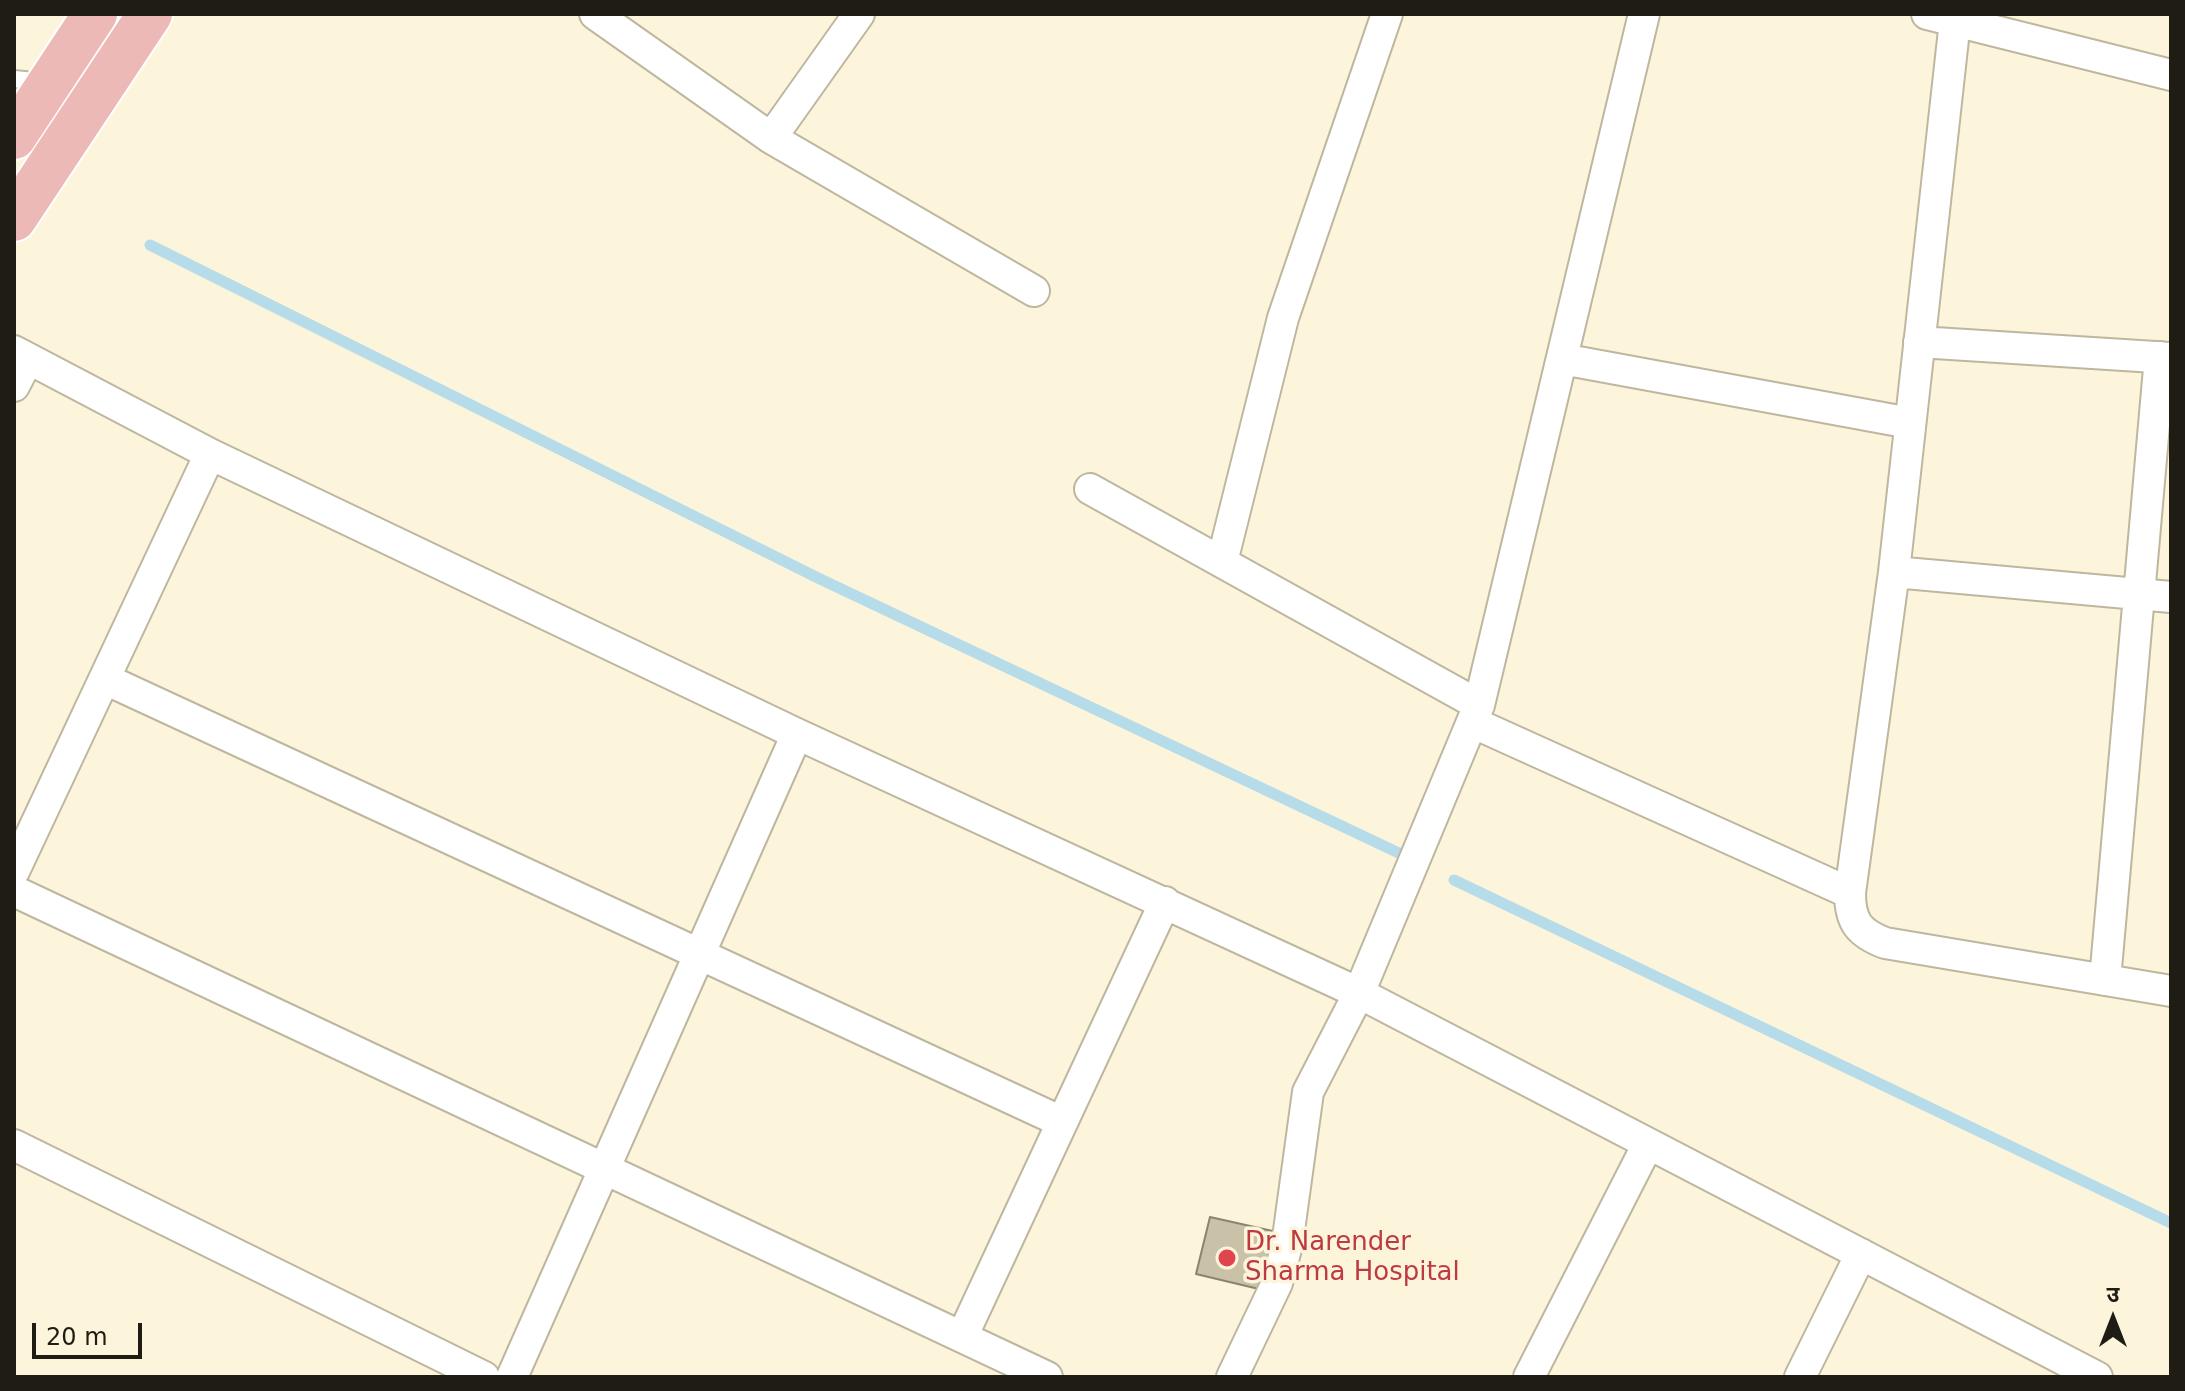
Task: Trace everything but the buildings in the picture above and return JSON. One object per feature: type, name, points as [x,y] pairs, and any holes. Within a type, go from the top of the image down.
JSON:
[{"type":"main road","points":[[14,219],[58,92],[95,14]]},
{"type":"main road","points":[[14,137],[58,92],[150,14]]},
{"type":"street","points":[[595,14],[771,138],[1034,291]]},
{"type":"street","points":[[771,138],[859,14]]},
{"type":"street","points":[[1222,562],[1283,318],[1387,14]]},
{"type":"street","points":[[1232,1377],[1277,1283],[1287,1245],[1308,1092],[1359,993],[1477,714],[1644,14]]},
{"type":"street","points":[[2171,75],[1941,17],[1919,342],[1894,572],[1850,893],[1850,913],[1859,930],[1885,943],[2171,991]]},
{"type":"street","points":[[1919,342],[2166,357],[2139,594],[2105,980]]},
{"type":"street","points":[[14,386],[21,355],[210,454],[797,734],[1359,993],[2097,1377]]},
{"type":"street","points":[[1562,359],[1910,423]]},
{"type":"street","points":[[14,871],[210,454]]},
{"type":"street","points":[[1090,489],[1222,562],[1477,714],[1850,893]]},
{"type":"street","points":[[1894,572],[2171,597]]},
{"type":"street","points":[[105,679],[1062,1122]]},
{"type":"street","points":[[512,1377],[797,734]]},
{"type":"street","points":[[14,891],[1047,1377]]},
{"type":"street","points":[[962,1337],[1165,902]]},
{"type":"street","points":[[1529,1377],[1648,1144]]},
{"type":"street","points":[[14,1145],[484,1377]]},
{"type":"street","points":[[1800,1377],[1861,1254]]},
{"type":"waterway","points":[[150,245],[818,578],[1403,855]]},
{"type":"waterway","points":[[1454,880],[2171,1223]]},
{"type":"place","name":"Dr. Narender Sharma Hospital","points":[[1227,1258]]}]
